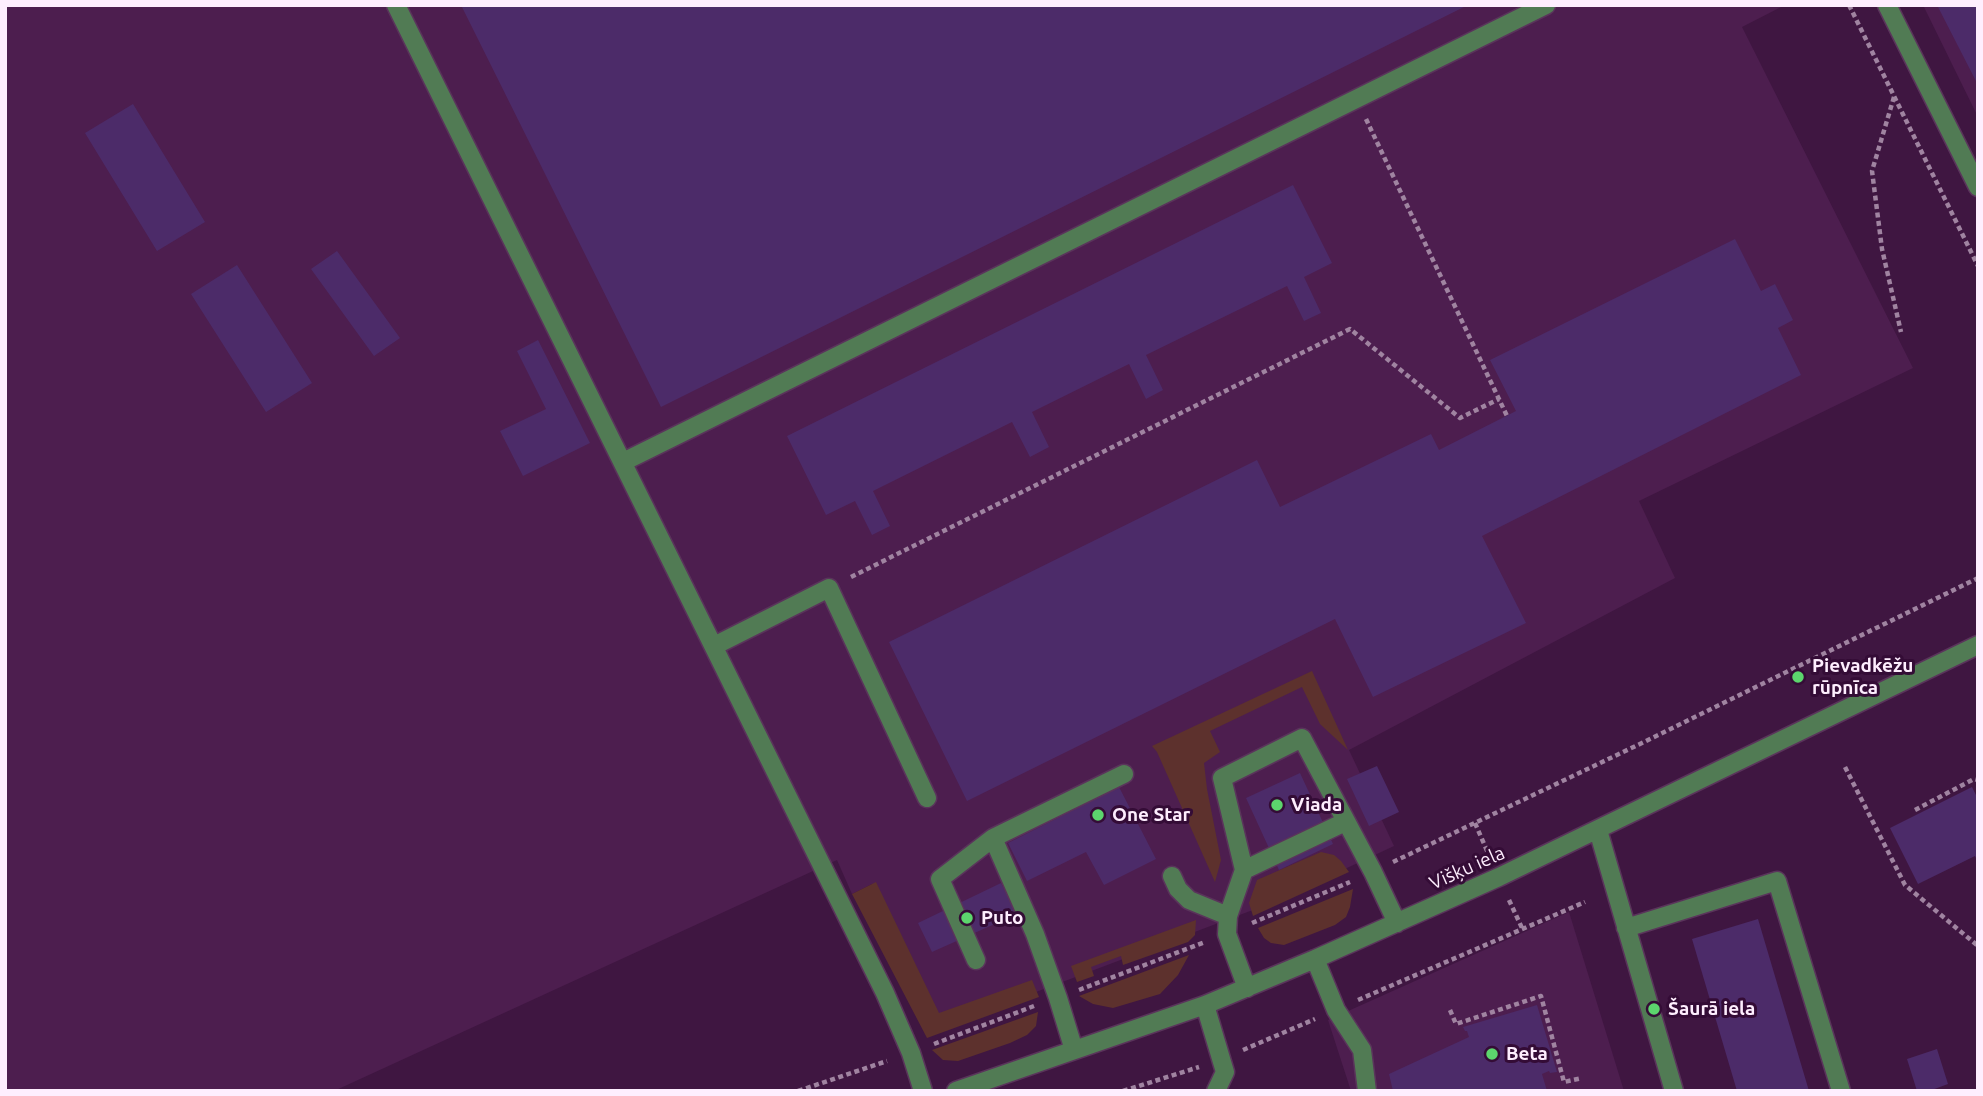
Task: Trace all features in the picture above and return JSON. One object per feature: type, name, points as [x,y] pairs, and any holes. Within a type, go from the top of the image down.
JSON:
[{"type":"street","points":[[396,5],[885,993],[911,1053],[923,1091]]},
{"type":"street","points":[[623,462],[1546,5]]},
{"type":"street","points":[[1887,5],[1978,187]]},
{"type":"street","points":[[714,646],[829,588],[927,798]]},
{"type":"street","name":"Višķu iela","points":[[956,1091],[1205,1005],[1315,959],[1499,877],[1978,645]]},
{"type":"street","points":[[1247,988],[1227,925],[1244,870],[1222,778],[1302,738],[1397,923]]},
{"type":"street","points":[[976,960],[940,879],[993,838],[1124,774]]},
{"type":"street","points":[[1244,870],[1345,822]]},
{"type":"street","points":[[1598,830],[1674,1091]]},
{"type":"street","points":[[993,838],[1035,934],[1074,1050]]},
{"type":"street","points":[[1172,876],[1178,889],[1189,900],[1227,925]]},
{"type":"street","points":[[1626,928],[1777,881],[1842,1091]]},
{"type":"street","points":[[1315,959],[1335,1010],[1362,1050],[1367,1091]]},
{"type":"street","points":[[1205,1005],[1224,1072],[1219,1088]]},
{"type":"path","points":[[1849,5],[1978,266]]},
{"type":"path","points":[[1894,96],[1872,171],[1882,250],[1901,332]]},
{"type":"path","points":[[1357,99],[1507,416]]},
{"type":"path","points":[[829,588],[1350,329],[1461,418],[1499,399]]},
{"type":"path","points":[[798,1091],[911,1053],[1058,998],[1227,925],[1373,872],[1978,578]]},
{"type":"path","points":[[1845,768],[1905,885],[1978,946]]},
{"type":"path","points":[[1915,810],[1974,779],[1978,780]]},
{"type":"path","points":[[1475,823],[1488,853]]},
{"type":"path","points":[[1509,900],[1522,928]]},
{"type":"path","points":[[1450,1010],[1456,1024],[1541,996],[1564,1082],[1582,1077]]},
{"type":"shaded area","points":[[5,5],[1785,5],[1742,27],[1913,368],[1639,501],[1675,578],[1349,750],[1394,846],[1274,902],[938,1029],[872,884],[852,894],[837,860],[334,1091],[5,1091]]},
{"type":"shaded area","points":[[1923,5],[1978,5],[1978,117]]},
{"type":"shaded area","points":[[1312,671],[1348,750],[1320,724],[1302,687],[1210,731],[1220,752],[1204,763],[1221,860],[1215,882],[1152,746]]},
{"type":"shaded area","points":[[1321,852],[1334,855],[1349,872],[1253,916],[1249,903],[1257,880]]},
{"type":"shaded area","points":[[876,882],[939,1013],[1032,980],[1039,997],[927,1038],[852,894]]},
{"type":"shaded area","points":[[1353,889],[1346,917],[1335,925],[1284,945],[1271,943],[1258,928]]},
{"type":"shaded area","points":[[1569,912],[1624,1091],[1351,1091],[1328,1020]]},
{"type":"shaded area","points":[[1196,920],[1195,935],[1188,942],[1123,965],[1121,956],[1091,967],[1094,976],[1077,982],[1071,966]]},
{"type":"shaded area","points":[[1189,955],[1178,975],[1160,994],[1113,1008],[1093,1004],[1079,996]]},
{"type":"shaded area","points":[[1038,1012],[1036,1026],[1027,1035],[1010,1043],[958,1061],[943,1060],[932,1050]]},
{"type":"building","points":[[461,5],[1468,5],[661,407]]},
{"type":"building","points":[[1937,5],[1978,5],[1978,85]]},
{"type":"building","points":[[133,104],[205,222],[157,251],[85,133]]},
{"type":"building","points":[[1293,185],[1332,263],[1304,277],[1321,313],[1304,321],[1287,286],[1146,355],[1163,390],[1146,399],[1129,364],[1032,412],[1049,447],[1030,457],[1012,422],[873,491],[890,526],[872,535],[855,501],[826,515],[787,436]]},
{"type":"building","points":[[1735,239],[1761,291],[1775,284],[1793,320],[1778,328],[1801,375],[1482,536],[1526,623],[1373,697],[1335,619],[967,801],[889,642],[1257,460],[1280,507],[1431,434],[1439,450],[1516,411],[1490,360]]},
{"type":"building","points":[[337,251],[400,338],[374,356],[311,269]]},
{"type":"building","points":[[237,265],[312,383],[266,412],[191,294]]},
{"type":"building","points":[[538,340],[590,443],[523,476],[500,431],[546,409],[517,351]]},
{"type":"building","points":[[1377,766],[1399,812],[1369,826],[1347,779]]},
{"type":"building","points":[[1300,773],[1333,844],[1279,870],[1246,798]]},
{"type":"building","name":"One Star","points":[[1119,787],[1156,859],[1104,885],[1086,852],[1027,881],[1008,843]]},
{"type":"building","points":[[1972,787],[1978,799],[1978,862],[1975,856],[1918,884],[1890,828]]},
{"type":"building","name":"Puto","points":[[1001,883],[1017,914],[932,952],[918,923]]},
{"type":"building","points":[[1758,919],[1809,1091],[1737,1091],[1692,939]]},
{"type":"building","name":"Beta","points":[[1537,1005],[1557,1072],[1542,1074],[1547,1091],[1393,1091],[1389,1074],[1469,1037],[1463,1027]]},
{"type":"building","points":[[1937,1049],[1948,1084],[1929,1091],[1917,1091],[1907,1059]]},
{"type":"place","name":"Pievadkēžu rūpnīca","points":[[1798,677]]},
{"type":"place","name":"Viada","points":[[1277,805]]},
{"type":"place","name":"One Star","points":[[1098,815]]},
{"type":"place","name":"Puto","points":[[967,918]]},
{"type":"place","name":"Šaurā iela","points":[[1654,1009]]},
{"type":"place","name":"Beta","points":[[1492,1054]]}]
